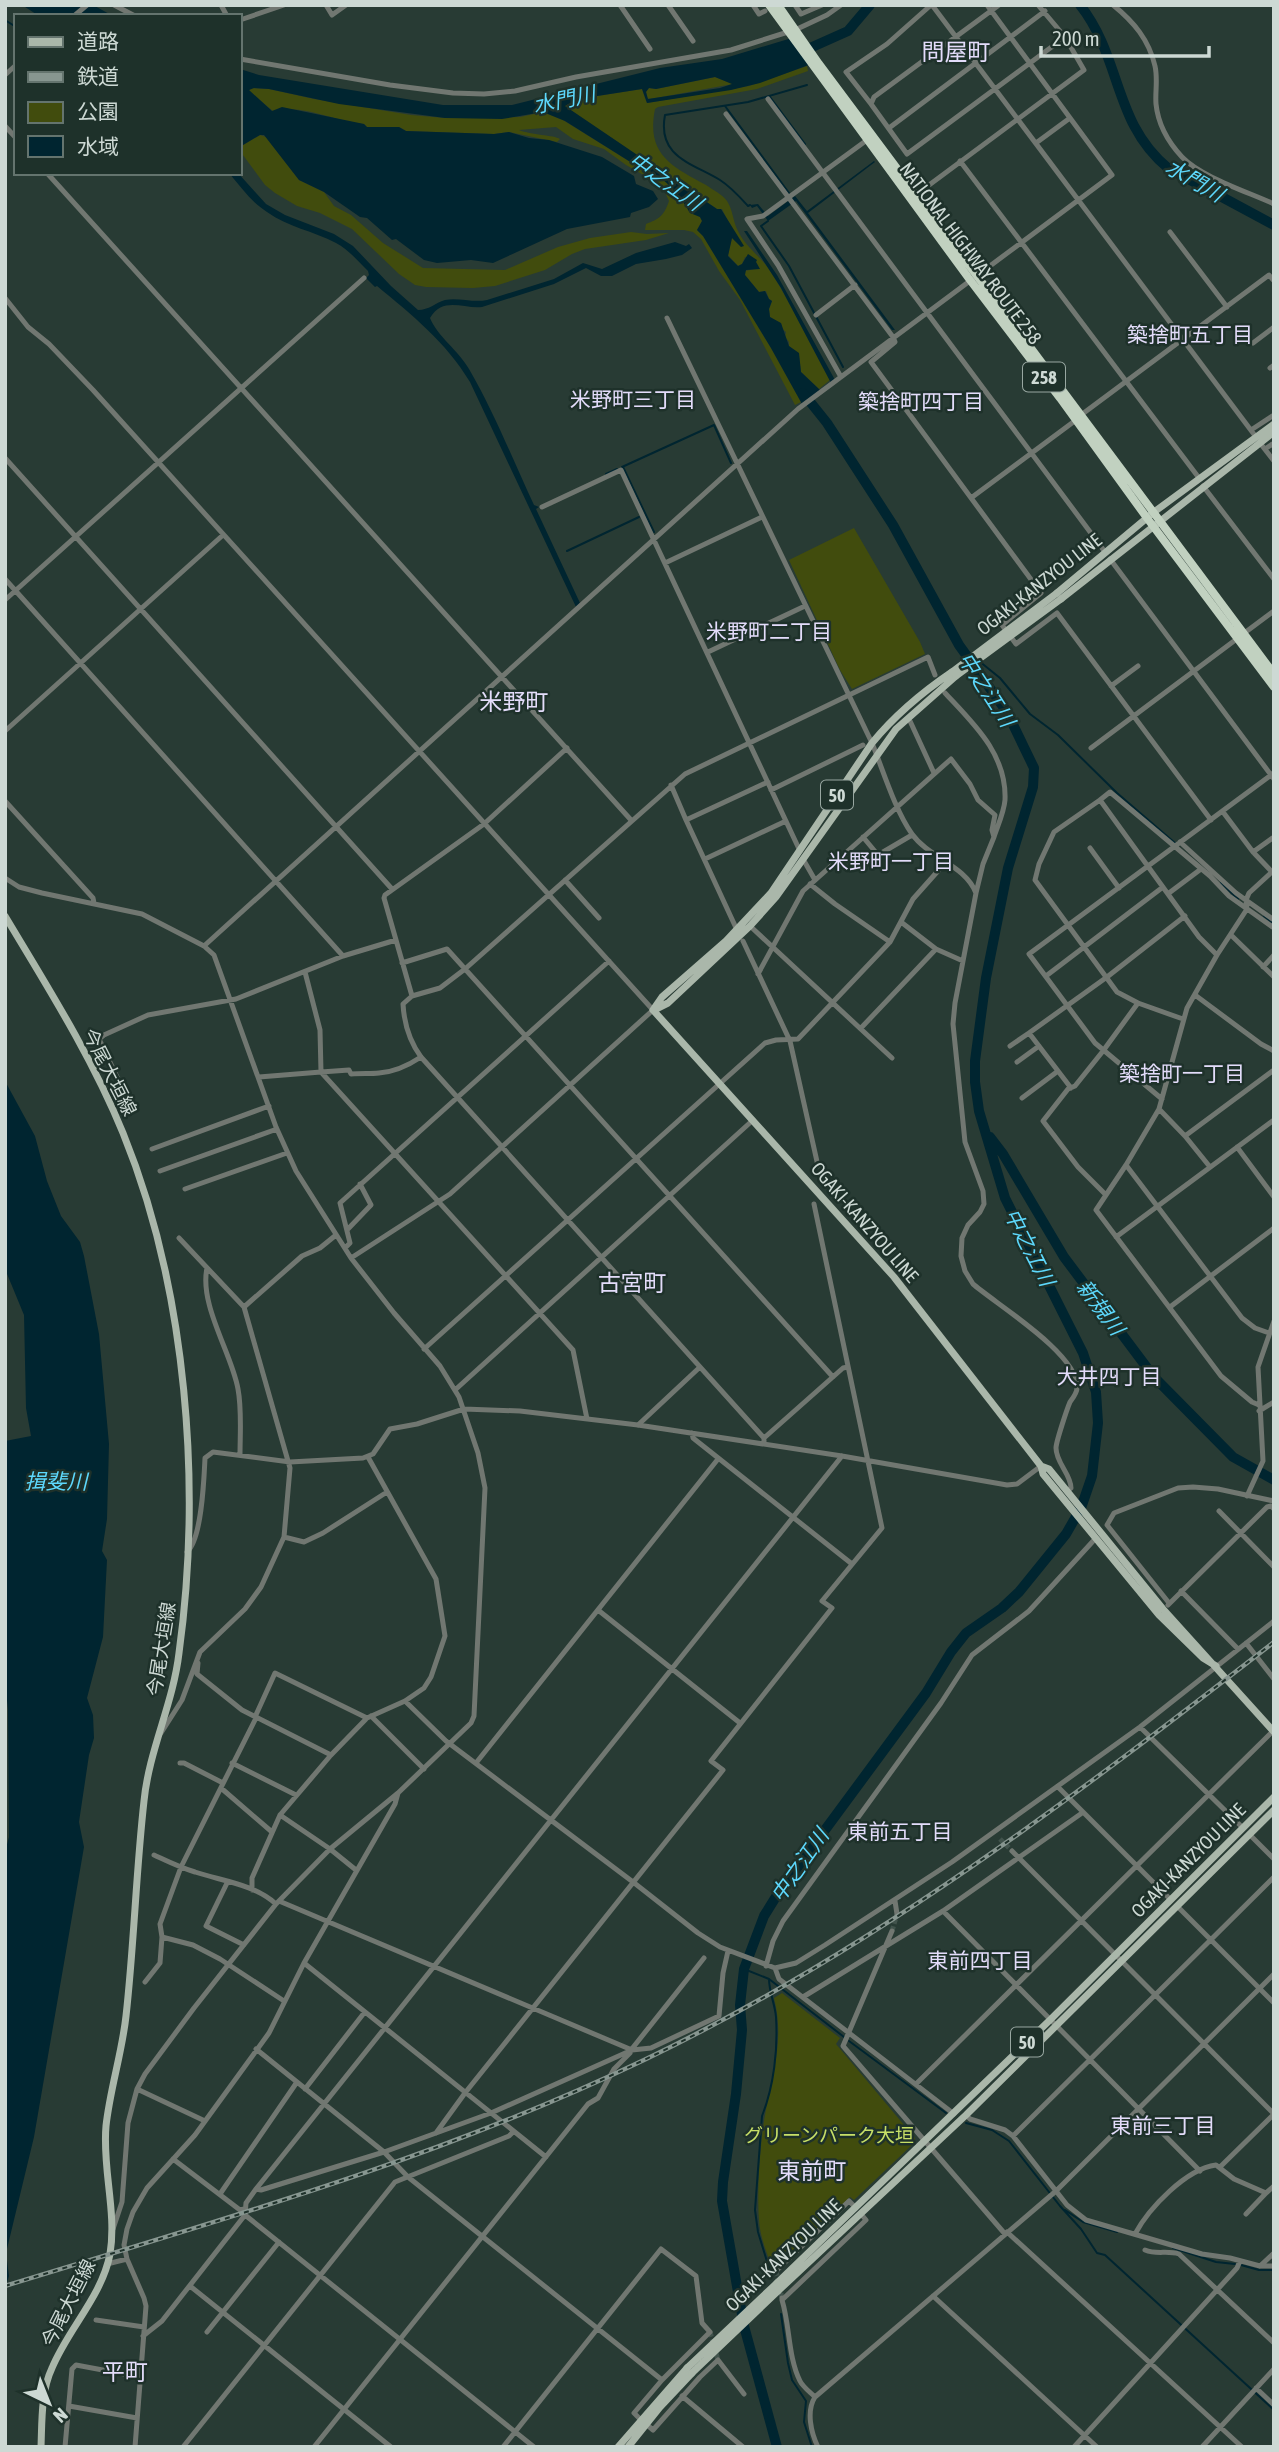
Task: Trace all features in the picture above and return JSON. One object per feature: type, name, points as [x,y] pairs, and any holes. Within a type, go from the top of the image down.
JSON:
[{"type":"highway","name":"NATIONAL HIGHWAY ROUTE 258","points":[[778,5],[792,32],[867,140],[917,194],[974,277]]},
{"type":"highway","name":"NATIONAL HIGHWAY ROUTE 258","points":[[767,8],[792,32]]},
{"type":"highway","name":"NATIONAL HIGHWAY ROUTE 258","points":[[816,66],[1079,418],[1157,516],[1274,687]]},
{"type":"highway","name":"NATIONAL HIGHWAY ROUTE 258","points":[[1079,418],[1149,522],[1240,636],[1274,674]]},
{"type":"main road","name":"OGAKI-KANZYOU LINE","points":[[1157,516],[1199,478],[1260,443],[1274,424]]},
{"type":"main road","name":"OGAKI-KANZYOU LINE","points":[[739,935],[802,856],[896,729],[954,674],[1059,596],[1149,522],[1203,486],[1274,432]]},
{"type":"main road","name":"OGAKI-KANZYOU LINE","points":[[954,674],[922,692],[867,744],[776,897],[750,926],[662,997],[653,1010],[901,1287],[1041,1466],[1043,1474],[1068,1496],[1159,1615],[1203,1658],[1216,1666]]},
{"type":"main road","name":"今尾大垣線","points":[[5,916],[76,1037],[103,1087],[125,1138],[148,1207],[169,1286],[181,1369],[187,1455],[187,1552],[180,1653],[144,1795],[126,2020],[107,2123],[111,2231],[107,2264],[93,2297],[51,2369],[43,2409],[41,2447]]},
{"type":"main road","name":"OGAKI-KANZYOU LINE","points":[[1095,1534],[1166,1606],[1274,1731]]},
{"type":"main road","name":"OGAKI-KANZYOU LINE","points":[[618,2447],[689,2371],[780,2293],[924,2142],[1121,1962],[1177,1906],[1274,1797]]},
{"type":"main road","name":"OGAKI-KANZYOU LINE","points":[[858,2211],[966,2115],[1115,1955],[1171,1900],[1246,1831],[1274,1810]]},
{"type":"main road","name":"OGAKI-KANZYOU LINE","points":[[628,2447],[643,2421]]},
{"type":"street","points":[[114,5],[131,14]]},
{"type":"street","points":[[242,19],[284,5]]},
{"type":"street","points":[[326,5],[332,15],[346,5]]},
{"type":"street","points":[[620,5],[650,49]]},
{"type":"street","points":[[668,5],[693,41]]},
{"type":"street","points":[[753,5],[759,14],[767,8]]},
{"type":"street","points":[[795,5],[801,14],[822,5]]},
{"type":"street","points":[[242,59],[390,85],[484,94],[515,91],[576,77],[731,50],[792,32],[841,5]]},
{"type":"street","points":[[907,154],[846,72],[887,44],[932,5],[1274,461]]},
{"type":"street","points":[[871,104],[874,97],[956,37],[989,8],[999,5]]},
{"type":"street","points":[[917,194],[1084,70],[1065,37],[1038,5]]},
{"type":"street","points":[[1113,5],[1139,29],[1149,49],[1155,65],[1156,107],[1161,125],[1183,158],[1206,174],[1274,204]]},
{"type":"street","points":[[204,946],[798,409],[1112,175],[989,8]]},
{"type":"street","points":[[889,128],[1045,11]]},
{"type":"street","points":[[890,165],[1065,37]]},
{"type":"street","points":[[768,99],[1273,776],[1029,954],[1103,1051],[1162,1099]]},
{"type":"street","points":[[726,114],[893,337],[895,342],[871,362],[1041,593],[1002,625],[1016,644],[1057,613],[1212,820]]},
{"type":"street","points":[[1035,143],[1070,118]]},
{"type":"street","points":[[840,377],[778,265],[747,219],[765,214],[791,200],[822,172],[867,140]]},
{"type":"street","points":[[960,161],[1199,478]]},
{"type":"street","points":[[49,175],[631,820]]},
{"type":"street","points":[[1170,233],[1227,307]]},
{"type":"street","points":[[971,498],[1269,275],[1274,281]]},
{"type":"street","points":[[5,600],[364,278]]},
{"type":"street","points":[[816,315],[855,285]]},
{"type":"street","points":[[5,298],[28,327],[63,357],[653,1010],[439,1203],[351,1258]]},
{"type":"street","points":[[667,318],[848,697],[867,744],[876,754],[912,835],[971,881],[976,893]]},
{"type":"street","points":[[1253,343],[1274,327]]},
{"type":"street","points":[[1251,430],[1274,415]]},
{"type":"street","points":[[1260,443],[1274,443]]},
{"type":"street","points":[[5,458],[8,467],[75,537],[392,889]]},
{"type":"street","points":[[542,507],[621,470],[813,882],[835,904],[890,942]]},
{"type":"street","points":[[1203,486],[1274,579]]},
{"type":"street","points":[[665,563],[762,517]]},
{"type":"street","points":[[5,731],[223,535]]},
{"type":"street","points":[[5,579],[343,956]]},
{"type":"street","points":[[708,652],[805,607]]},
{"type":"street","points":[[1091,748],[1274,611]]},
{"type":"street","points":[[764,1441],[421,1057],[408,1031],[404,1004],[412,996],[440,988],[465,970],[685,774],[928,657],[935,675]]},
{"type":"street","points":[[1111,686],[1138,666]]},
{"type":"street","points":[[945,693],[983,733],[999,766],[1005,802],[983,864],[955,1003],[953,1024],[965,1142],[981,1184],[984,1204],[962,1238],[961,1256],[973,1284],[1053,1346],[1068,1363],[1076,1378],[1077,1388],[1069,1404],[1056,1447],[1060,1465],[1071,1482],[1068,1496]]},
{"type":"street","points":[[910,721],[934,774]]},
{"type":"street","points":[[771,790],[867,744]]},
{"type":"street","points":[[412,996],[384,898],[392,889],[484,824],[567,748]]},
{"type":"street","points":[[758,974],[803,891],[951,759],[970,784],[978,800],[994,813],[994,837]]},
{"type":"street","points":[[686,820],[768,782]]},
{"type":"street","points":[[670,786],[788,1041],[818,1166]]},
{"type":"street","points":[[1183,1019],[1138,1003],[1117,992],[1035,880],[1039,864],[1054,832],[1110,792],[1274,920]]},
{"type":"street","points":[[1100,800],[1199,937],[1217,956]]},
{"type":"street","points":[[5,801],[93,898],[94,903]]},
{"type":"street","points":[[1223,812],[1253,852],[1273,871],[1249,893],[1246,900],[1247,909],[1195,995],[1183,1019],[1159,1109],[1096,1210],[1221,1376],[1259,1408]]},
{"type":"street","points":[[705,859],[786,821]]},
{"type":"street","points":[[863,836],[878,855],[912,835]]},
{"type":"street","points":[[1253,852],[1274,837]]},
{"type":"street","points":[[1177,845],[1228,896],[1274,928]]},
{"type":"street","points":[[1090,848],[1119,888]]},
{"type":"street","points":[[424,1349],[765,1043],[798,1039],[890,942],[913,900],[945,863]]},
{"type":"street","points":[[1169,893],[1201,869]]},
{"type":"street","points":[[5,878],[30,890],[142,914],[204,946],[217,961],[287,1153],[351,1258],[440,1366],[455,1390],[464,1409],[483,1470],[485,1488],[474,1716],[471,1723],[398,1793],[330,1849],[278,1903],[178,2028],[136,2089],[125,2141],[122,2202],[111,2231]]},
{"type":"street","points":[[565,880],[599,918]]},
{"type":"street","points":[[1046,976],[1163,887]]},
{"type":"street","points":[[1010,1046],[1107,977],[1185,916]]},
{"type":"street","points":[[901,922],[936,949],[963,961]]},
{"type":"street","points":[[750,926],[892,1058]]},
{"type":"street","points":[[1231,935],[1274,977]]},
{"type":"street","points":[[128,1104],[99,1039],[148,1015],[231,999],[343,956],[396,940]]},
{"type":"street","points":[[402,963],[447,949],[833,1377]]},
{"type":"street","points":[[861,1028],[936,949]]},
{"type":"street","points":[[1263,967],[1274,955]]},
{"type":"street","points":[[345,1248],[350,1243],[340,1203],[609,961]]},
{"type":"street","points":[[305,972],[320,1030],[321,1072],[573,1350],[587,1419]]},
{"type":"street","points":[[1195,995],[1261,1045],[1274,1051]]},
{"type":"street","points":[[1105,1194],[1078,1167],[1043,1121],[1070,1088],[1075,1086],[1138,1003]]},
{"type":"street","points":[[1029,1033],[1070,1088]]},
{"type":"street","points":[[1017,1062],[1039,1046]]},
{"type":"street","points":[[259,1077],[348,1070],[351,1074],[377,1074],[409,1065],[421,1057]]},
{"type":"street","points":[[1185,1136],[1274,1070]]},
{"type":"street","points":[[1022,1098],[1058,1071]]},
{"type":"street","points":[[152,1149],[269,1106]]},
{"type":"street","points":[[1159,1109],[1210,1167]]},
{"type":"street","points":[[455,1390],[753,1120]]},
{"type":"street","points":[[1116,1237],[1274,1120]]},
{"type":"street","points":[[160,1171],[277,1129]]},
{"type":"street","points":[[1237,1147],[1274,1196]]},
{"type":"street","points":[[185,1189],[287,1153]]},
{"type":"street","points":[[1126,1165],[1242,1318],[1255,1328],[1272,1327],[1258,1367],[1264,1448],[1262,1464],[1247,1496]]},
{"type":"street","points":[[346,1230],[371,1205],[360,1184]]},
{"type":"street","points":[[436,2133],[723,1770],[711,1761],[832,1608],[822,1601],[882,1528],[814,1204]]},
{"type":"street","points":[[1170,1307],[1274,1228]]},
{"type":"street","points":[[244,1307],[302,1256],[320,1248],[336,1235]]},
{"type":"street","points":[[159,1735],[182,1700],[200,1652],[253,1599],[284,1537],[290,1462],[244,1307],[179,1238]]},
{"type":"street","points":[[207,1268],[205,1278],[214,1318],[239,1390],[240,1455]]},
{"type":"street","points":[[638,1425],[700,1367]]},
{"type":"street","points":[[764,1441],[843,1368],[848,1367]]},
{"type":"street","points":[[1259,1408],[1274,1402]]},
{"type":"street","points":[[187,1552],[196,1534],[205,1458],[213,1452],[290,1462],[368,1457],[390,1429],[418,1424],[464,1409],[520,1411],[764,1441],[1007,1485],[1017,1484],[1041,1466]]},
{"type":"street","points":[[692,1433],[693,1438],[718,1459],[852,1564]]},
{"type":"street","points":[[143,2336],[162,2321],[190,2286],[244,2212],[256,2189],[842,1456]]},
{"type":"street","points":[[252,1890],[252,1878],[280,1815],[331,1755],[369,1717],[405,1702],[424,1688],[431,1678],[445,1636],[436,1579],[368,1457]]},
{"type":"street","points":[[476,1763],[718,1459]]},
{"type":"street","points":[[1194,1486],[1217,1489],[1273,1504],[1240,1532],[1166,1606],[1107,1525],[1114,1513],[1178,1488],[1194,1486]]},
{"type":"street","points":[[284,1537],[303,1542],[323,1533],[387,1492]]},
{"type":"street","points":[[1219,1511],[1274,1567]]},
{"type":"street","points":[[765,1966],[783,1921],[941,1703],[972,1655],[1029,1611],[1095,1534]]},
{"type":"street","points":[[1181,1591],[1238,1649]]},
{"type":"street","points":[[598,1610],[740,1723]]},
{"type":"street","points":[[405,1702],[450,1744],[713,1944],[775,1968],[796,1963],[895,1901],[995,1832],[1140,1727],[1274,1621]]},
{"type":"street","points":[[1245,1643],[1274,1679]]},
{"type":"street","points":[[200,1652],[197,1674],[212,1688],[255,1718],[331,1755]]},
{"type":"street","points":[[145,1982],[160,1963],[160,1924],[181,1867],[275,1673],[369,1717],[424,1769]]},
{"type":"street","points":[[1140,1727],[1274,1859]]},
{"type":"street","points":[[916,2084],[1274,1731]]},
{"type":"street","points":[[180,1763],[222,1785],[272,1832]]},
{"type":"street","points":[[232,1763],[296,1795]]},
{"type":"street","points":[[1058,1787],[1171,1900]]},
{"type":"street","points":[[135,2447],[144,2298],[127,2259],[124,2245],[133,2213],[147,2188],[205,2121],[269,2033],[327,1920],[395,1804],[398,1793]]},
{"type":"street","points":[[803,1997],[943,1911],[1082,1813]]},
{"type":"street","points":[[280,1815],[356,1870]]},
{"type":"street","points":[[995,1832],[1000,1839]]},
{"type":"street","points":[[1012,1852],[1274,2114],[1220,2167]]},
{"type":"street","points":[[154,1855],[327,1920],[631,2050]]},
{"type":"street","points":[[1013,2136],[1274,1877]]},
{"type":"street","points":[[228,1881],[206,1926],[244,1945]]},
{"type":"street","points":[[895,1901],[897,1914]]},
{"type":"street","points":[[1177,1906],[1274,2003]]},
{"type":"street","points":[[943,1911],[1200,2171]]},
{"type":"street","points":[[892,1931],[843,2046],[1006,2233],[1242,2447]]},
{"type":"street","points":[[162,1937],[192,1945],[284,2001]]},
{"type":"street","points":[[256,2189],[261,2190],[384,2152],[491,2113],[631,2050],[651,2048],[719,2016],[723,1973],[730,1952]]},
{"type":"street","points":[[314,2447],[588,2104],[598,2098],[614,2069],[704,1958]]},
{"type":"street","points":[[304,1963],[546,2157]]},
{"type":"street","points":[[775,1968],[779,1979],[954,2114]]},
{"type":"street","points":[[818,2447],[811,2418],[815,2397],[1056,2191],[1274,1974]]},
{"type":"street","points":[[305,2088],[364,2013]]},
{"type":"street","points":[[256,2049],[384,2152],[408,2177],[662,2380]]},
{"type":"street","points":[[220,2194],[297,2081]]},
{"type":"street","points":[[136,2089],[205,2121]]},
{"type":"street","points":[[966,2115],[970,2119],[1005,2130],[1013,2136],[1075,2213],[1086,2220],[1202,2254],[1240,2263],[1274,2266]]},
{"type":"street","points":[[183,2447],[395,2182],[509,2136],[513,2132]]},
{"type":"street","points":[[173,2159],[244,2212],[534,2447]]},
{"type":"street","points":[[1135,2234],[1165,2194],[1207,2166],[1220,2167],[1234,2179],[1266,2193]]},
{"type":"street","points":[[1246,2214],[1274,2186]]},
{"type":"street","points":[[767,2272],[769,2275],[776,2271],[849,2201],[866,2220],[780,2293],[800,2382],[815,2397]]},
{"type":"street","points":[[207,2332],[279,2242]]},
{"type":"street","points":[[503,2447],[661,2249],[696,2276],[702,2323],[710,2332],[662,2380],[634,2413],[653,2430],[718,2360],[744,2394]]},
{"type":"street","points":[[1145,2250],[1179,2254],[1274,2343]]},
{"type":"street","points":[[1260,2266],[1274,2253]]},
{"type":"street","points":[[107,2264],[127,2259]]},
{"type":"street","points":[[1073,2447],[1240,2263]]},
{"type":"street","points":[[190,2286],[391,2447]]},
{"type":"street","points":[[933,2296],[1097,2447]]},
{"type":"street","points":[[96,2320],[144,2328]]},
{"type":"street","points":[[1267,2337],[1274,2330]]},
{"type":"street","points":[[65,2447],[72,2369],[76,2365],[140,2377]]},
{"type":"street","points":[[1202,2447],[1274,2369]]},
{"type":"street","points":[[1256,2388],[1274,2405]]},
{"type":"street","points":[[682,2396],[743,2447]]},
{"type":"street","points":[[69,2406],[137,2418]]},
{"type":"green space","points":[[807,66],[808,71],[757,89],[658,107],[655,109],[653,124],[654,137],[664,157],[727,201],[741,237],[771,272],[830,380],[819,389],[801,372],[799,356],[789,346],[782,325],[770,317],[772,301],[766,291],[759,292],[745,275],[745,271],[759,268],[755,260],[745,257],[738,266],[728,255],[732,238],[739,244],[722,209],[717,209],[564,106],[578,99],[642,89],[647,103],[749,86]]},
{"type":"green space","points":[[715,77],[733,84],[647,98],[646,91],[649,88],[656,89]]},
{"type":"green space","points":[[251,88],[411,115],[445,118],[520,117],[543,112],[563,120],[662,179],[676,191],[689,211],[700,217],[702,221],[697,230],[771,348],[801,402],[795,405],[740,300],[701,239],[693,232],[684,230],[645,230],[646,224],[660,216],[667,206],[669,201],[663,188],[604,149],[573,139],[556,127],[519,130],[560,139],[557,142],[509,132],[494,134],[406,131],[399,127],[367,127],[364,124],[294,109],[274,112],[249,91]]},
{"type":"green space","points":[[260,135],[266,137],[299,180],[324,192],[334,206],[351,215],[383,243],[423,268],[505,270],[558,247],[590,238],[631,232],[669,233],[646,240],[585,249],[545,270],[495,286],[473,288],[415,285],[399,274],[352,229],[320,213],[297,206],[265,185],[242,154],[243,145]]},
{"type":"green space","points":[[854,528],[925,654],[852,689],[840,670],[789,560]]},
{"type":"green space","name":"グリーンパーク大垣","points":[[782,1993],[840,2038],[836,2044],[915,2138],[914,2143],[854,2200],[850,2197],[773,2270],[761,2234],[758,2192],[763,2127],[778,2043],[774,1998]]},
{"type":"water","points":[[22,5],[93,5],[109,14],[36,14]]},
{"type":"water","points":[[795,37],[814,63],[760,83],[731,90],[647,103],[642,89],[578,99],[565,106],[717,209],[721,209],[744,246],[741,247],[732,238],[728,256],[738,266],[748,254],[757,260],[760,269],[746,270],[745,275],[759,292],[765,291],[772,301],[770,317],[781,323],[789,346],[799,353],[801,372],[820,390],[802,404],[771,348],[697,230],[702,221],[700,217],[690,213],[675,192],[655,174],[640,168],[565,121],[543,112],[502,119],[445,118],[339,104],[269,89],[249,90],[272,111],[282,107],[364,124],[367,127],[399,127],[406,131],[494,134],[509,132],[549,140],[602,157],[634,176],[636,184],[653,191],[658,199],[649,207],[631,213],[630,217],[567,229],[493,263],[471,260],[437,263],[424,260],[396,239],[392,240],[367,218],[360,217],[324,192],[299,180],[264,135],[242,144],[242,70],[259,75],[443,105],[512,105],[660,68],[722,59]],"holes":[[[715,77],[732,84],[648,99],[646,92],[649,88],[656,89]]]},
{"type":"water","points":[[874,161],[808,213],[895,330],[892,330],[796,201],[768,221],[757,206],[752,208],[750,205],[758,204],[768,216],[795,196],[807,211]]},
{"type":"water","points":[[231,175],[240,175],[266,204],[285,215],[334,234],[353,246],[418,310],[450,299],[487,300],[554,279],[583,263],[602,269],[636,253],[675,242],[686,246],[689,244],[692,248],[682,255],[636,264],[612,276],[601,276],[586,268],[554,284],[482,307],[447,305],[435,311],[430,318],[465,362],[487,402],[534,505],[539,507],[536,509],[580,603],[576,607],[470,382],[450,354],[415,319],[366,278],[368,271],[345,249],[283,221],[251,199]]},
{"type":"water","points":[[744,231],[747,231],[777,275],[835,380],[831,383],[781,288]]},
{"type":"water","name":"揖斐川","points":[[5,1081],[35,1136],[47,1181],[61,1216],[80,1242],[99,1334],[109,1444],[107,1519],[102,1551],[107,1560],[103,1637],[87,1698],[93,1715],[94,1738],[79,1822],[84,1847],[34,2137],[6,2253],[9,2276],[5,2289],[5,1852],[9,1837],[8,1709],[5,1682],[5,1441],[31,1436],[26,1408],[24,1315],[5,1269]]},
{"type":"waterway","name":"水門川","points":[[801,52],[848,31],[870,5]]},
{"type":"waterway","name":"水門川","points":[[1080,5],[1094,25],[1127,111],[1150,150],[1168,168],[1274,225]]},
{"type":"waterway","points":[[5,20],[14,26]]},
{"type":"waterway","points":[[750,205],[724,183],[688,163],[672,150],[666,140],[665,115],[748,102],[807,85]]},
{"type":"waterway","points":[[770,97],[805,144]]},
{"type":"waterway","points":[[725,106],[789,193]]},
{"type":"waterway","points":[[768,221],[761,226],[789,266],[843,367]]},
{"type":"waterway","name":"中之江川","points":[[777,2447],[744,2326],[722,2201],[736,2094],[744,1969],[764,1916],[777,1895],[926,1693],[951,1652],[966,1633],[1002,1608],[1019,1592],[1066,1534],[1081,1508],[1092,1476],[1098,1423],[1096,1392],[1083,1353],[1005,1198],[979,1111],[975,1082],[975,1061],[986,978],[1008,868],[1033,787],[1034,768],[1007,712],[959,645],[893,525],[827,423],[803,393]]},
{"type":"waterway","points":[[622,467],[714,425],[731,463]]},
{"type":"waterway","points":[[623,467],[654,532]]},
{"type":"waterway","points":[[606,474],[617,469]]},
{"type":"waterway","points":[[567,551],[639,517]]},
{"type":"waterway","name":"中之江川","points":[[959,645],[972,655]]},
{"type":"waterway","points":[[979,661],[1000,678],[1030,714],[1058,735],[1117,793],[1175,843]]},
{"type":"waterway","points":[[1221,883],[1238,899]]},
{"type":"waterway","points":[[1264,916],[1274,924]]},
{"type":"waterway","name":"新規川","points":[[990,1137],[1003,1154],[1064,1257],[1154,1377],[1233,1457],[1274,1480]]},
{"type":"waterway","points":[[744,1969],[769,1979],[844,2037]]},
{"type":"waterway","points":[[769,1979],[776,2017],[776,2054],[770,2092],[762,2116],[755,2210],[758,2232],[769,2268]]},
{"type":"waterway","points":[[849,2041],[946,2113]]},
{"type":"waterway","points":[[966,2123],[992,2130],[1009,2141],[1081,2229],[1097,2253],[1105,2255],[1274,2410]]},
{"type":"waterway","points":[[1065,2210],[1083,2222],[1117,2232]]},
{"type":"waterway","points":[[1173,2248],[1216,2262],[1235,2264]]},
{"type":"waterway","points":[[1241,2265],[1259,2270],[1274,2270]]},
{"type":"waterway","points":[[781,2314],[792,2380],[806,2401],[804,2422],[812,2447]]},
{"type":"tunnel","points":[[1000,1839],[1012,1851]]},
{"type":"tunnel","points":[[892,1931],[897,1914]]},
{"type":"tunnel","points":[[776,2271],[782,2298]]},
{"type":"tunnel","points":[[710,2332],[718,2360]]},
{"type":"railway","points":[[5,2286],[248,2211],[409,2157],[567,2095],[729,2017],[811,1970],[970,1868],[1123,1757],[1274,1642]]},
{"type":"district","name":"問屋町","points":[[956,52]]},
{"type":"district","name":"築捨町五丁目","points":[[1190,334]]},
{"type":"district","name":"米野町三丁目","points":[[633,399]]},
{"type":"district","name":"築捨町四丁目","points":[[921,401]]},
{"type":"district","name":"米野町二丁目","points":[[769,631]]},
{"type":"district","name":"米野町","points":[[514,702]]},
{"type":"district","name":"米野町一丁目","points":[[891,861]]},
{"type":"district","name":"築捨町一丁目","points":[[1182,1073]]},
{"type":"district","name":"古宮町","points":[[632,1283]]},
{"type":"district","name":"大井四丁目","points":[[1109,1376]]},
{"type":"district","name":"東前五丁目","points":[[900,1831]]},
{"type":"district","name":"東前四丁目","points":[[980,1960]]},
{"type":"district","name":"東前三丁目","points":[[1163,2125]]},
{"type":"district","name":"東前町","points":[[812,2171]]},
{"type":"district","name":"平町","points":[[125,2372]]}]
